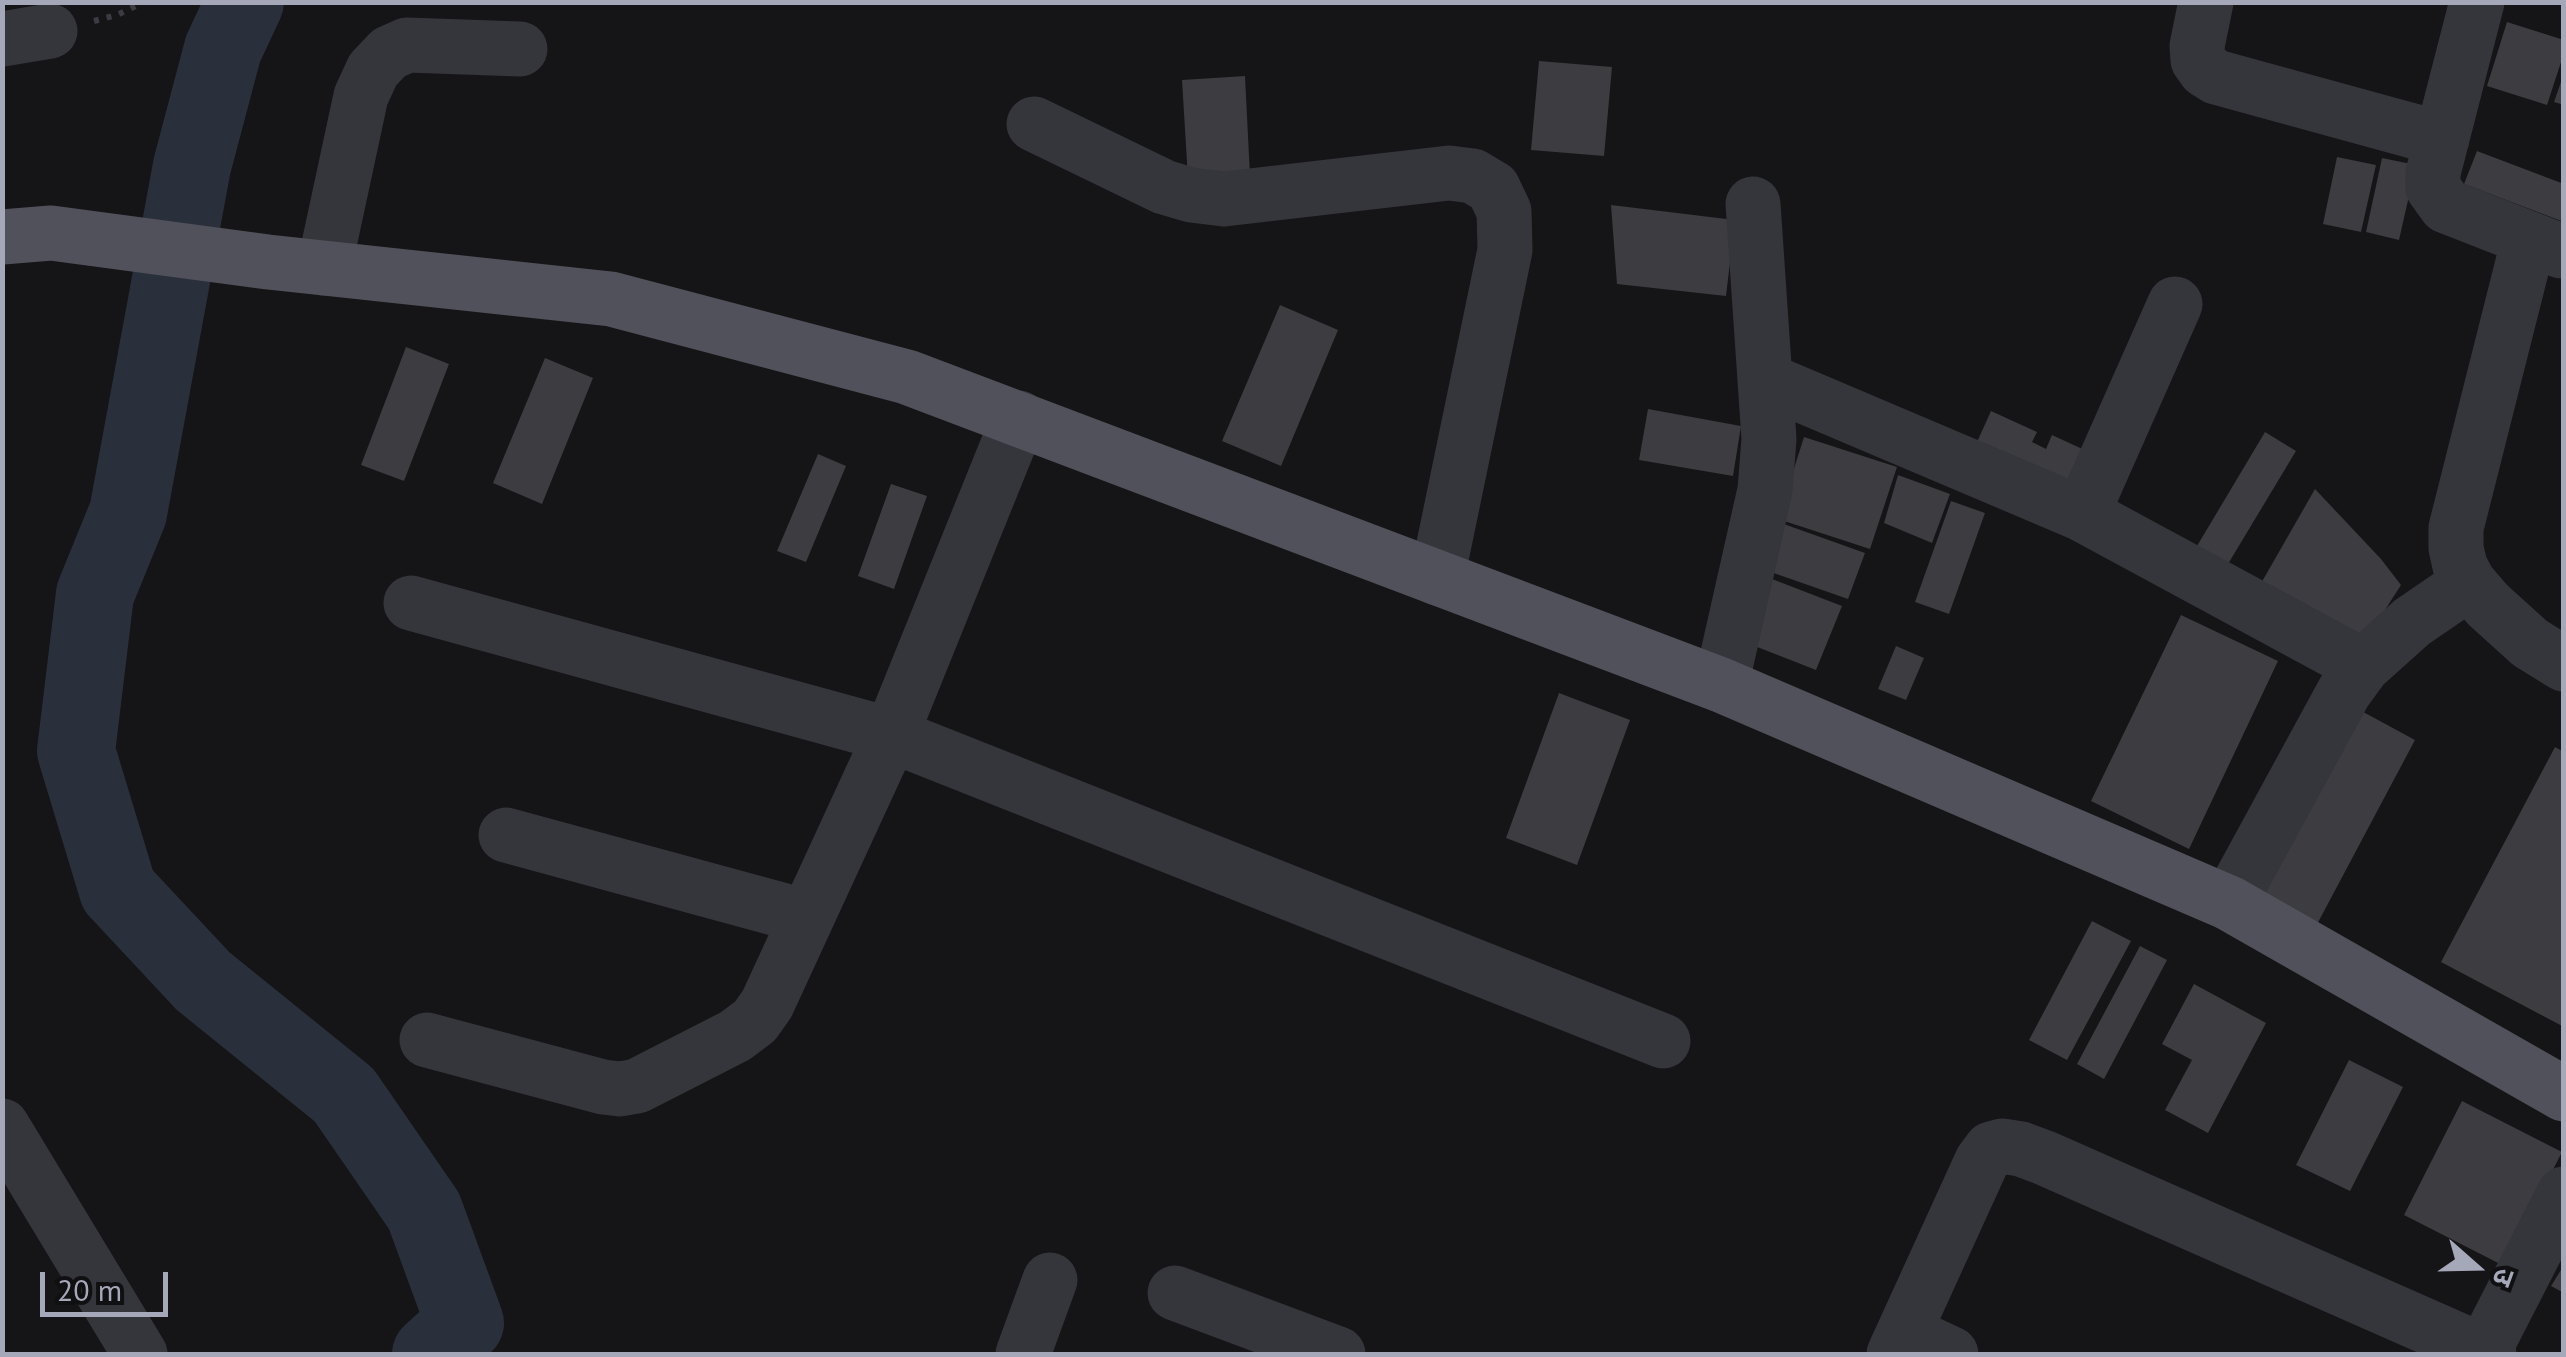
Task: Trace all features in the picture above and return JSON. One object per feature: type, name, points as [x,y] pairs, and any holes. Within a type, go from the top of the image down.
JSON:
[{"type":"main road","points":[[2,237],[51,233],[268,262],[611,299],[906,377],[1722,686],[2229,903],[2564,1094]]},
{"type":"street","points":[[2206,2],[2198,60],[2216,77],[2442,139]]},
{"type":"street","points":[[2229,903],[2344,692],[2363,666],[2442,602],[2460,566],[2456,528],[2546,245],[2446,206],[2433,188],[2433,173],[2477,2]]},
{"type":"street","points":[[324,268],[361,96],[374,70],[389,53],[406,45],[520,48]]},
{"type":"street","points":[[1034,124],[1164,188],[1191,195],[1224,199],[1449,174],[1474,176],[1493,188],[1504,211],[1505,250],[1436,578]]},
{"type":"street","points":[[1722,686],[1765,490],[1769,439],[1753,204]]},
{"type":"street","points":[[2082,514],[2176,304]]},
{"type":"street","points":[[1766,380],[2082,514],[2363,666]]},
{"type":"street","points":[[427,1040],[620,1089],[637,1086],[736,1036],[755,1022],[768,1004],[891,735],[1019,418]]},
{"type":"street","points":[[2442,602],[2488,606],[2530,643],[2564,664]]},
{"type":"street","points":[[410,603],[891,735],[1663,1041]]},
{"type":"street","points":[[506,835],[808,917]]},
{"type":"street","points":[[2,1126],[140,1354]]},
{"type":"street","points":[[1916,1347],[1982,1161],[1991,1149],[2002,1146],[2046,1158],[2485,1353],[2564,1194]]},
{"type":"street","points":[[1023,1354],[1050,1280]]},
{"type":"street","points":[[1175,1292],[1338,1354]]},
{"type":"building","points":[[2507,22],[2564,40],[2564,53],[2547,105],[2487,86]]},
{"type":"building","points":[[1539,61],[1612,67],[1604,156],[1531,150]]},
{"type":"building","points":[[1245,76],[1250,176],[1188,179],[1182,80]]},
{"type":"building","points":[[2564,76],[2564,105],[2554,102]]},
{"type":"building","points":[[2477,151],[2564,184],[2564,222],[2464,184]]},
{"type":"building","points":[[2337,157],[2376,165],[2361,232],[2323,224]]},
{"type":"building","points":[[2382,158],[2416,165],[2399,240],[2366,232]]},
{"type":"building","points":[[1611,205],[1735,220],[1726,296],[1617,284]]},
{"type":"building","points":[[1280,305],[1338,330],[1281,466],[1222,441]]},
{"type":"building","points":[[406,347],[449,364],[404,481],[361,465]]},
{"type":"building","points":[[545,358],[593,378],[542,504],[493,483]]},
{"type":"building","points":[[1648,409],[1741,426],[1733,476],[1639,460]]},
{"type":"building","points":[[1991,411],[2037,432],[2032,442],[2046,449],[2052,435],[2089,452],[2074,486],[1977,442]]},
{"type":"building","points":[[2265,432],[2296,451],[2228,564],[2197,546]]},
{"type":"building","points":[[1804,437],[1897,467],[1870,549],[1778,519]]},
{"type":"building","points":[[818,454],[846,466],[806,562],[777,551]]},
{"type":"building","points":[[1898,475],[1950,494],[1932,543],[1884,523]]},
{"type":"building","points":[[891,484],[927,496],[894,589],[858,576]]},
{"type":"building","points":[[2315,489],[2401,585],[2365,641],[2256,592]]},
{"type":"building","points":[[1951,501],[1985,513],[1949,614],[1915,602]]},
{"type":"building","points":[[1781,523],[1865,553],[1848,599],[1765,570]]},
{"type":"building","points":[[1772,579],[1842,606],[1816,670],[1747,643]]},
{"type":"building","points":[[2181,615],[2278,661],[2189,849],[2091,801]]},
{"type":"building","points":[[1896,646],[1924,658],[1906,700],[1878,689]]},
{"type":"building","points":[[1559,693],[1630,720],[1577,865],[1506,838]]},
{"type":"building","points":[[2354,707],[2415,740],[2314,930],[2252,898]]},
{"type":"building","points":[[2555,747],[2564,752],[2564,1027],[2441,962]]},
{"type":"building","points":[[2092,921],[2131,941],[2067,1060],[2029,1040]]},
{"type":"building","points":[[2140,946],[2167,960],[2104,1079],[2077,1064]]},
{"type":"building","points":[[2194,984],[2266,1023],[2208,1133],[2165,1110],[2192,1060],[2162,1044]]},
{"type":"building","points":[[2349,1060],[2403,1087],[2350,1191],[2296,1165]]},
{"type":"building","points":[[2462,1101],[2562,1152],[2504,1266],[2404,1215]]},
{"type":"building","points":[[2564,1265],[2564,1293],[2551,1286]]},
{"type":"waterway","points":[[245,2],[223,49],[192,166],[128,513],[95,594],[76,751],[118,890],[203,981],[344,1095],[424,1211],[465,1323],[431,1354]]}]
